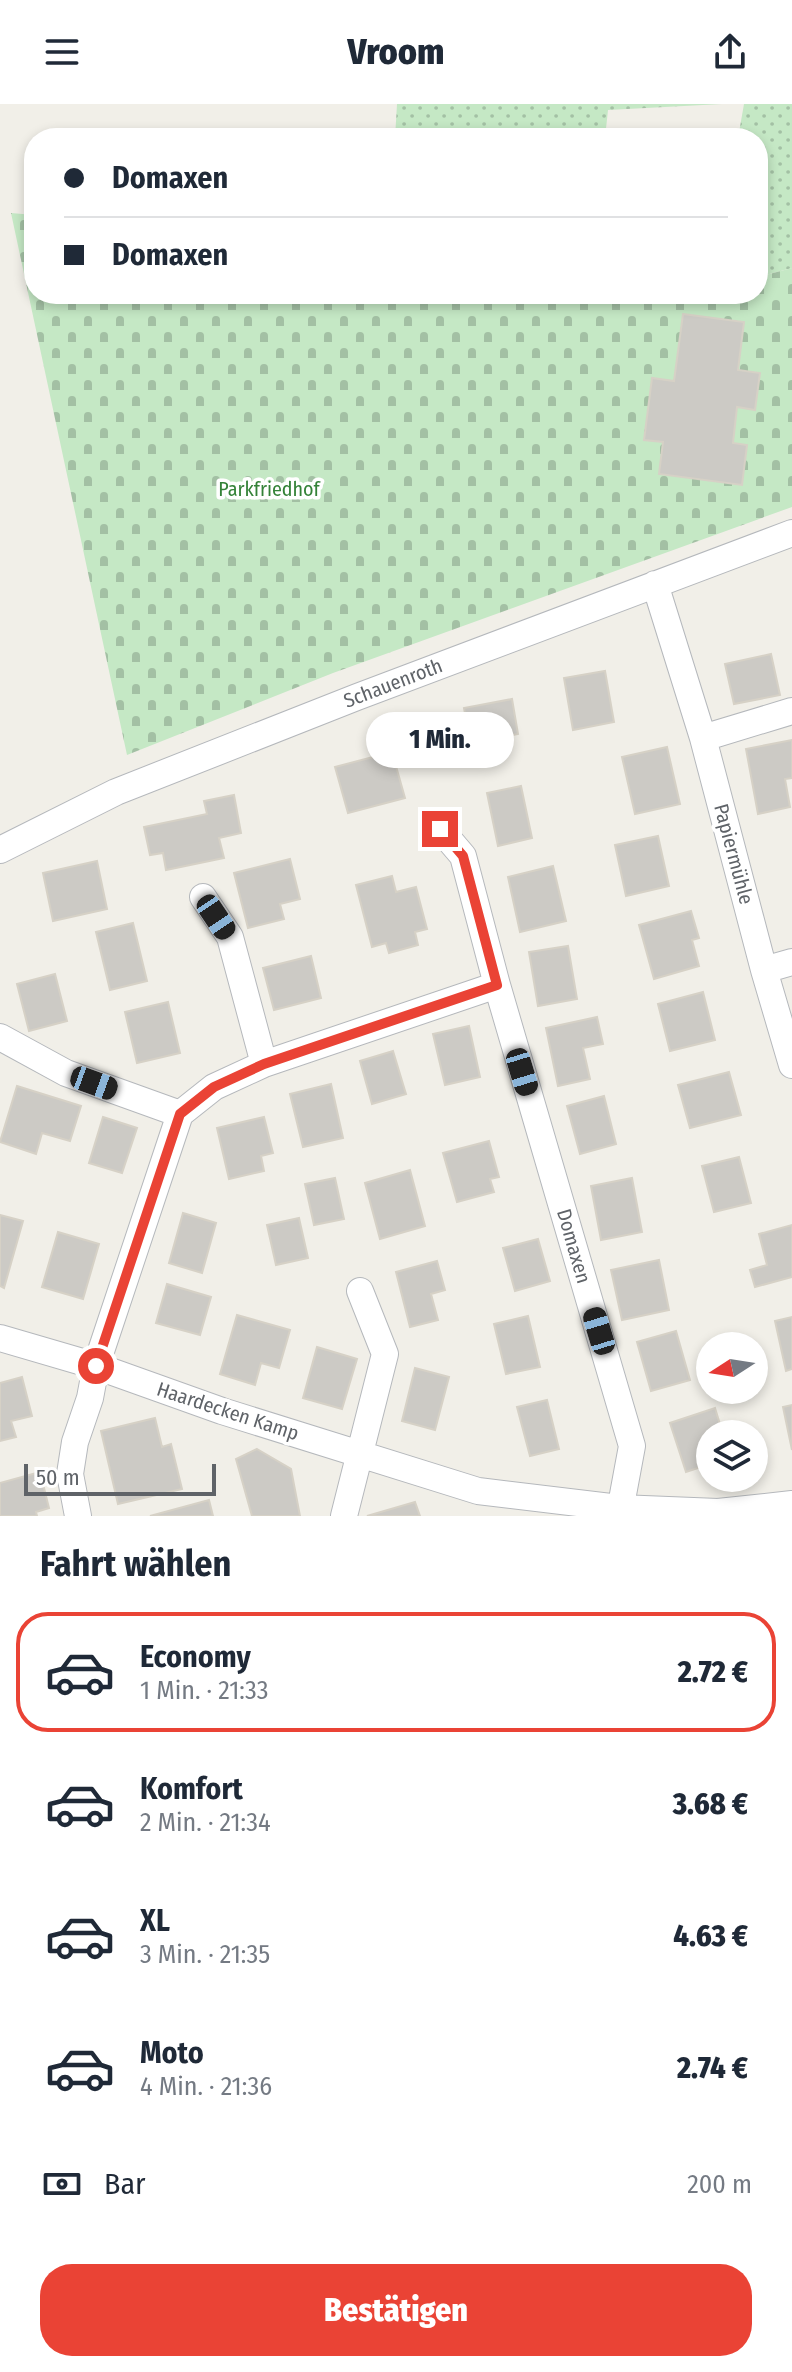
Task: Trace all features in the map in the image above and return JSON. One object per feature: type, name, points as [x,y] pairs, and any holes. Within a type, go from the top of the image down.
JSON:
[{"type":"street","name":"Schauenroth","points":[[0,850],[116,792],[357,697],[792,533]]},
{"type":"street","name":"Papiermühle","points":[[655,584],[703,738],[792,1065]]},
{"type":"street","points":[[703,738],[792,711]]},
{"type":"street","name":"Domaxen","points":[[440,829],[463,856],[497,985],[632,1446],[619,1512]]},
{"type":"street","points":[[203,897],[230,937],[264,1064]]},
{"type":"street","points":[[764,970],[792,962]]},
{"type":"street","points":[[78,1516],[70,1474],[75,1442],[90,1398],[96,1366],[180,1114],[214,1087],[264,1064],[497,985]]},
{"type":"street","points":[[0,1037],[66,1073],[180,1114]]},
{"type":"street","points":[[344,1516],[385,1354],[360,1291]]},
{"type":"street","name":"Haardecken Kamp","points":[[0,1338],[96,1366],[222,1411],[478,1491],[619,1512],[718,1512],[792,1504]]},
{"type":"green space","points":[[397,104],[722,104],[608,110],[606,128],[396,128]]},
{"type":"green space","points":[[744,104],[792,104],[792,268],[768,274],[768,128],[740,128]]},
{"type":"green space","name":"Parkfriedhof","points":[[11,213],[24,214],[24,274]]},
{"type":"green space","name":"Parkfriedhof","points":[[792,268],[792,507],[333,673],[127,755],[30,304],[768,304],[768,274]]},
{"type":"building","points":[[683,314],[744,322],[738,370],[760,373],[755,410],[737,407],[733,443],[747,445],[742,485],[659,474],[663,442],[644,440],[652,378],[674,381]]},
{"type":"building","points":[[771,654],[780,695],[734,704],[725,664]]},
{"type":"building","points":[[605,671],[614,722],[573,730],[564,678]]},
{"type":"building","points":[[512,699],[518,734],[503,737],[506,756],[474,762],[464,708]]},
{"type":"building","points":[[792,740],[792,778],[785,779],[790,807],[758,814],[746,749]]},
{"type":"building","points":[[667,747],[680,804],[635,814],[622,757]]},
{"type":"building","points":[[392,752],[405,798],[348,813],[335,767]]},
{"type":"building","points":[[521,786],[532,838],[498,846],[487,793]]},
{"type":"building","points":[[234,795],[241,833],[219,838],[224,858],[166,870],[163,853],[150,855],[144,827],[207,814],[204,801]]},
{"type":"building","points":[[658,836],[669,886],[626,896],[615,845]]},
{"type":"building","points":[[290,859],[300,899],[280,904],[284,919],[248,928],[234,873]]},
{"type":"building","points":[[97,861],[107,909],[53,921],[43,873]]},
{"type":"building","points":[[553,866],[566,921],[520,932],[508,877]]},
{"type":"building","points":[[392,876],[396,892],[416,887],[427,929],[415,932],[418,945],[389,953],[386,943],[372,947],[356,885]]},
{"type":"building","points":[[691,911],[699,938],[692,940],[699,966],[654,979],[639,925]]},
{"type":"building","points":[[133,923],[147,981],[110,990],[96,932]]},
{"type":"building","points":[[568,946],[577,999],[538,1006],[529,952]]},
{"type":"building","points":[[311,956],[321,998],[274,1010],[263,968]]},
{"type":"building","points":[[55,974],[67,1021],[29,1031],[17,984]]},
{"type":"building","points":[[703,992],[715,1040],[670,1051],[658,1004]]},
{"type":"building","points":[[168,1002],[180,1053],[137,1063],[125,1012]]},
{"type":"building","points":[[597,1017],[603,1044],[583,1048],[590,1079],[558,1086],[546,1028]]},
{"type":"building","points":[[469,1026],[480,1077],[445,1085],[433,1034]]},
{"type":"building","points":[[393,1051],[406,1094],[372,1104],[360,1061]]},
{"type":"building","points":[[729,1072],[741,1115],[690,1128],[678,1085]]},
{"type":"building","points":[[331,1084],[343,1138],[303,1147],[290,1094]]},
{"type":"building","points":[[17,1086],[81,1106],[70,1141],[42,1133],[36,1154],[0,1142]]},
{"type":"building","points":[[604,1096],[616,1144],[580,1154],[567,1106]]},
{"type":"building","points":[[103,1117],[137,1128],[122,1173],[89,1163]]},
{"type":"building","points":[[264,1117],[273,1153],[261,1156],[264,1171],[229,1179],[217,1128]]},
{"type":"building","points":[[489,1141],[499,1177],[490,1179],[494,1192],[457,1202],[443,1153]]},
{"type":"building","points":[[739,1157],[751,1203],[714,1212],[702,1166]]},
{"type":"building","points":[[410,1170],[425,1226],[380,1239],[365,1183]]},
{"type":"building","points":[[335,1178],[344,1219],[314,1225],[305,1184]]},
{"type":"building","points":[[632,1178],[642,1232],[601,1240],[591,1186]]},
{"type":"building","points":[[183,1213],[216,1223],[202,1273],[169,1263]]},
{"type":"building","points":[[0,1215],[23,1221],[4,1288],[0,1286]]},
{"type":"building","points":[[299,1218],[308,1258],[276,1265],[267,1225]]},
{"type":"building","points":[[792,1225],[792,1277],[755,1287],[750,1270],[767,1265],[759,1234]]},
{"type":"building","points":[[58,1232],[99,1244],[83,1299],[42,1287]]},
{"type":"building","points":[[538,1239],[550,1281],[515,1291],[503,1248]]},
{"type":"building","points":[[659,1260],[669,1310],[622,1320],[611,1270]]},
{"type":"building","points":[[437,1261],[445,1290],[431,1294],[438,1320],[410,1327],[396,1272]]},
{"type":"building","points":[[167,1284],[211,1297],[200,1335],[156,1323]]},
{"type":"building","points":[[237,1315],[290,1330],[279,1368],[261,1363],[255,1385],[220,1374]]},
{"type":"building","points":[[528,1316],[540,1367],[506,1374],[494,1324]]},
{"type":"building","points":[[792,1317],[792,1369],[786,1371],[775,1321]]},
{"type":"building","points":[[676,1331],[690,1380],[651,1391],[637,1342]]},
{"type":"building","points":[[317,1347],[357,1359],[342,1409],[303,1398]]},
{"type":"building","points":[[415,1368],[449,1377],[435,1430],[402,1421]]},
{"type":"building","points":[[22,1377],[32,1416],[11,1421],[16,1437],[0,1441],[0,1383]]},
{"type":"building","points":[[547,1400],[559,1449],[530,1456],[517,1407]]},
{"type":"building","points":[[792,1405],[792,1450],[783,1407]]},
{"type":"building","points":[[715,1408],[719,1420],[696,1420],[696,1469],[686,1472],[670,1423]]},
{"type":"building","points":[[155,1418],[162,1447],[171,1444],[182,1489],[118,1504],[101,1431]]},
{"type":"building","points":[[257,1449],[291,1469],[300,1516],[252,1516],[236,1459]]},
{"type":"building","points":[[40,1472],[49,1508],[36,1512],[37,1516],[0,1516],[0,1483]]},
{"type":"building","points":[[209,1500],[213,1516],[150,1516]]},
{"type":"building","points":[[415,1502],[420,1516],[367,1516]]},
{"type":"route","points":[[96,1366],[180,1114],[214,1087],[264,1064],[497,985],[463,856],[440,829]]}]
